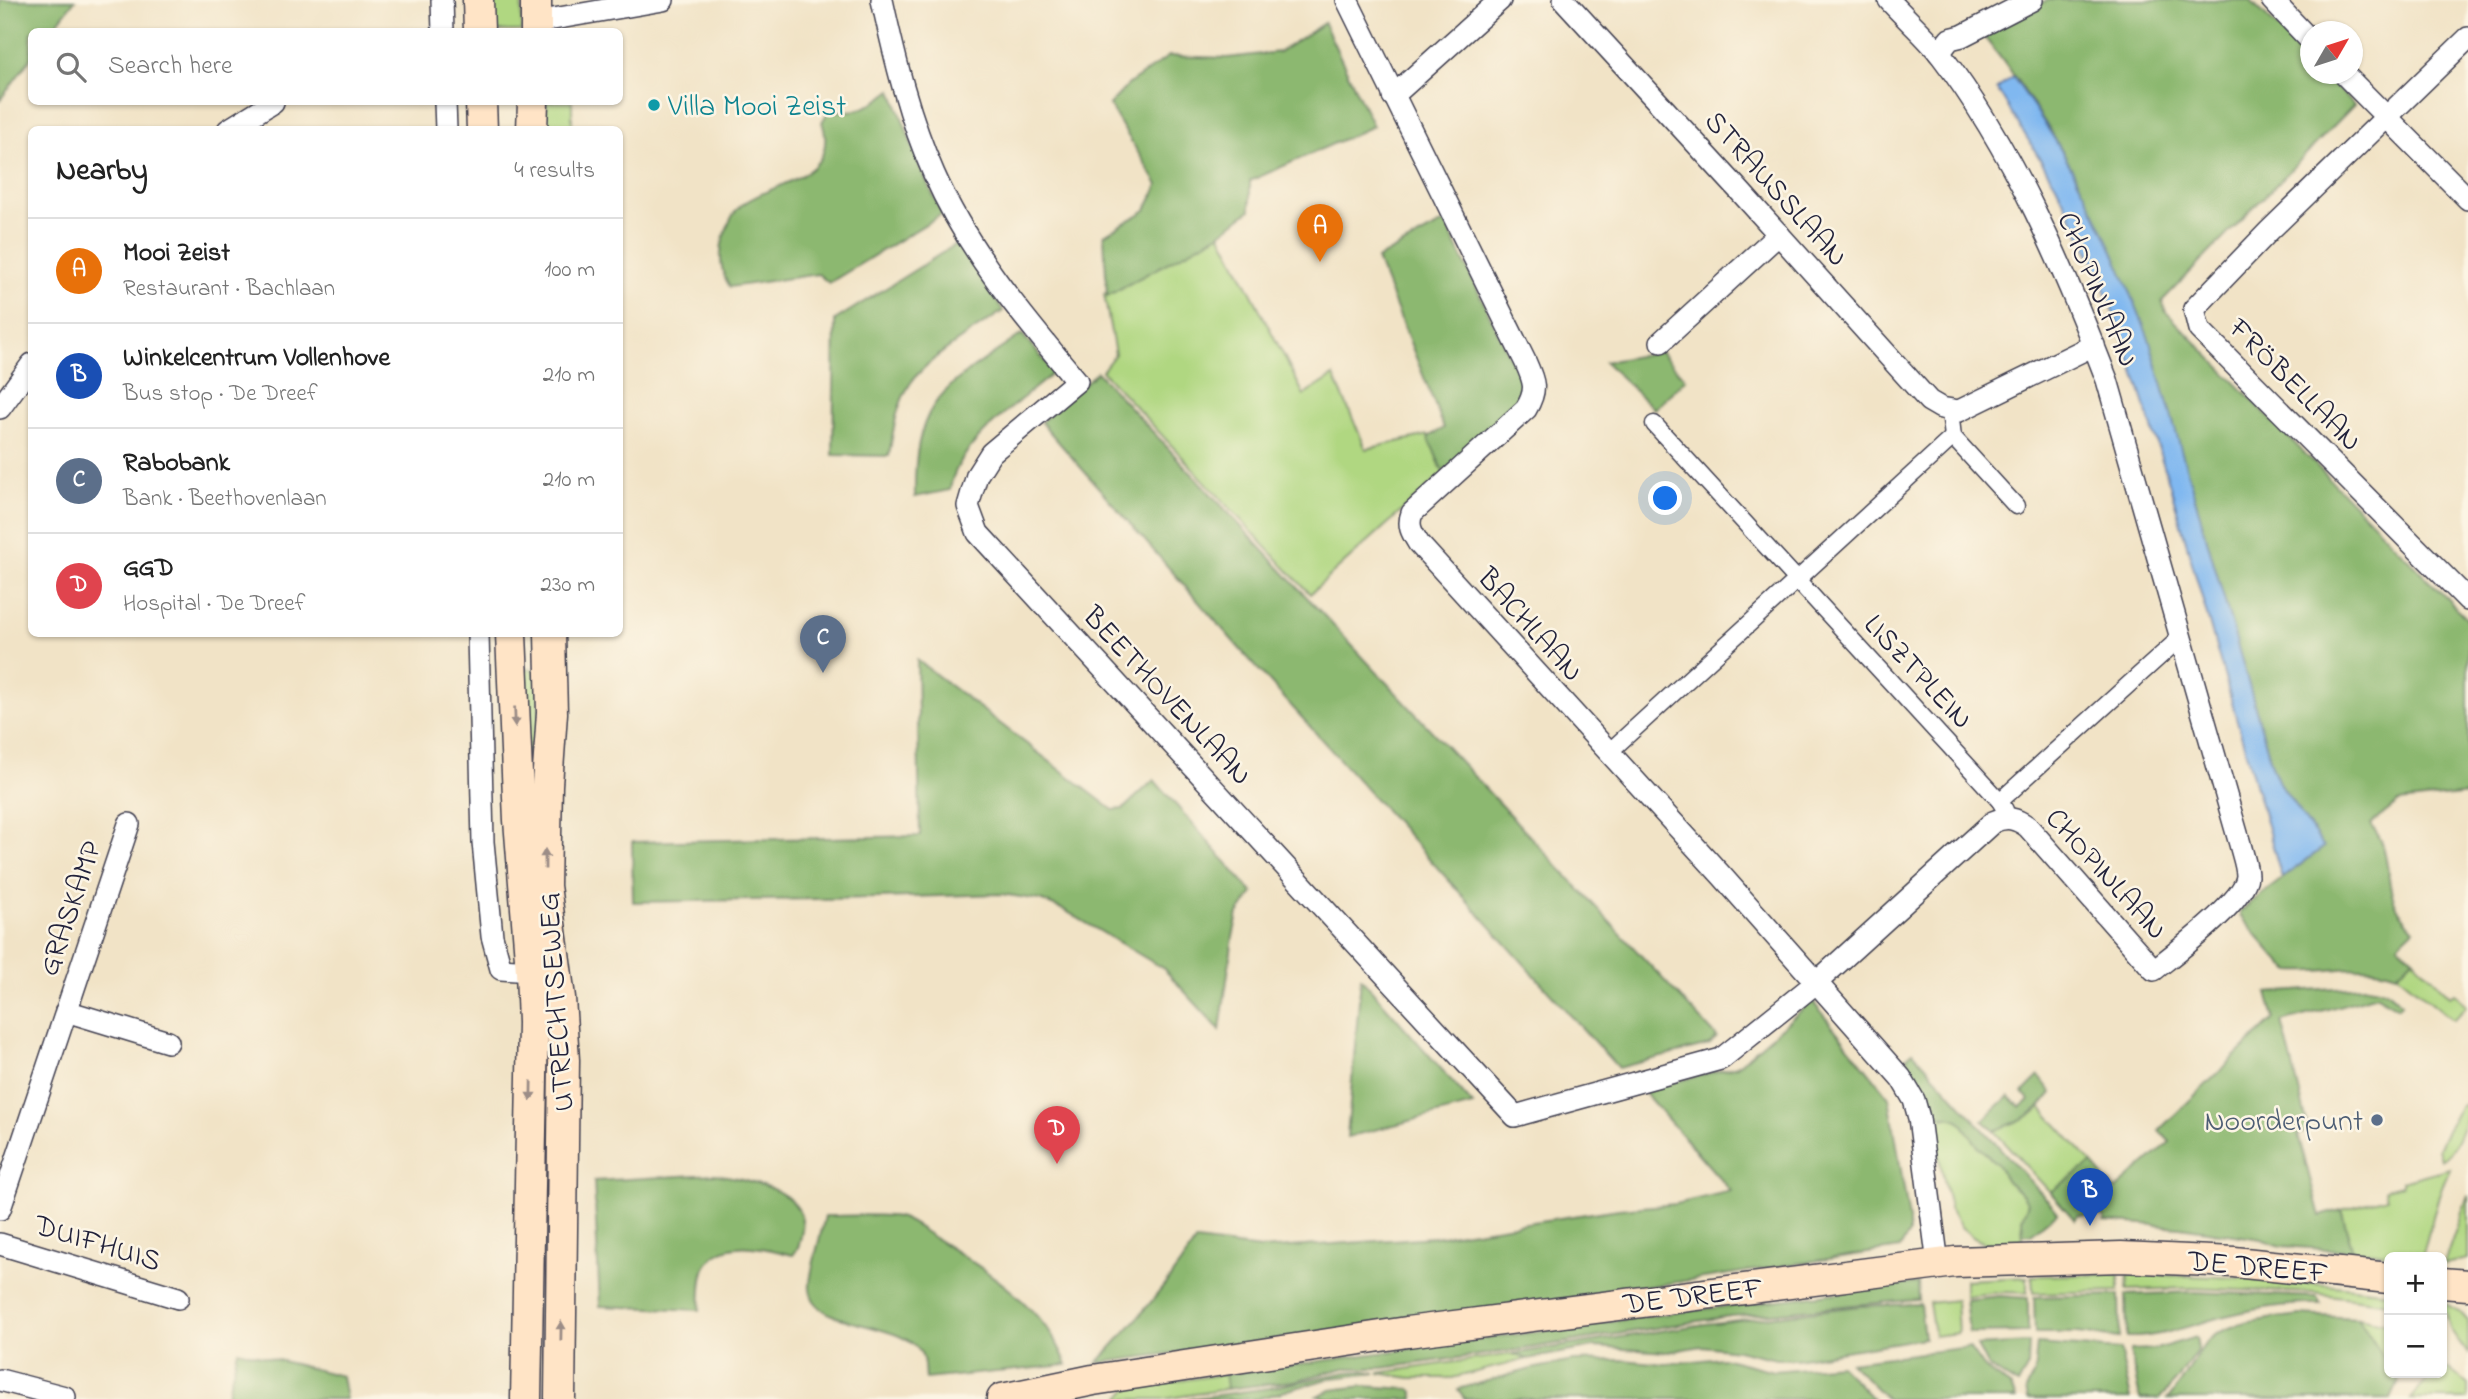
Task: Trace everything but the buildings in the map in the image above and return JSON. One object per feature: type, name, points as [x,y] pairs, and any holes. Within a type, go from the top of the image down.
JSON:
[{"type":"main road","points":[[478,0],[479,28]]},
{"type":"main road","points":[[481,105],[482,126]]},
{"type":"main road","points":[[532,126],[533,105]]},
{"type":"main road","name":"UTRECHTSEWEG","points":[[526,1399],[533,1023],[519,820],[512,641],[550,640],[552,713],[545,886],[560,998],[564,1060],[560,1399]]},
{"type":"main road","name":"DE DREEF","points":[[1002,1399],[1093,1380],[1407,1332],[1938,1264],[2121,1257],[2234,1262],[2384,1277]]},
{"type":"main road","points":[[2447,1283],[2468,1285]]},
{"type":"street","points":[[442,0],[443,28]]},
{"type":"street","points":[[536,18],[663,0]]},
{"type":"street","name":"BEETHOVENLAAN","points":[[882,0],[904,95],[934,174],[958,223],[1021,314],[1077,381],[991,453],[976,475],[968,506],[978,533],[1515,1116],[1721,1059],[1817,982]]},
{"type":"street","name":"BACHLAAN","points":[[1347,0],[1528,368],[1534,388],[1533,397],[1526,409],[1419,505],[1409,522],[1411,532],[1895,1069],[1914,1100],[1919,1118],[1938,1264]]},
{"type":"street","points":[[1393,96],[1500,0]]},
{"type":"street","name":"STRAUSSLAAN","points":[[1564,0],[1929,401],[1950,411]]},
{"type":"street","name":"CHOPINLAAN","points":[[1889,0],[1939,53],[1982,116],[2032,207],[2094,345],[2107,380],[2247,875],[2244,888],[2235,900],[2154,970],[2028,827],[2005,809]]},
{"type":"street","points":[[1939,53],[1950,39],[1962,36],[2032,0]]},
{"type":"street","points":[[2272,0],[2300,29]]},
{"type":"street","points":[[2388,118],[2468,38]]},
{"type":"street","points":[[2354,84],[2468,199]]},
{"type":"street","points":[[234,126],[268,105]]},
{"type":"street","points":[[445,105],[446,126]]},
{"type":"street","name":"FRÖBELLAAN","points":[[2388,118],[2269,231],[2194,309],[2199,329],[2468,600]]},
{"type":"street","points":[[1661,342],[1779,234]]},
{"type":"street","points":[[2016,506],[1952,437],[1950,411],[1968,407],[2094,345]]},
{"type":"street","points":[[0,408],[28,370]]},
{"type":"street","name":"LISZTPLEIN","points":[[1654,424],[2005,809]]},
{"type":"street","points":[[1608,753],[1952,437]]},
{"type":"street","name":"UTRECHTSEWEG","points":[[478,637],[483,842],[492,936],[501,969],[531,971]]},
{"type":"street","name":"CHOPINLAAN","points":[[1817,982],[1993,822],[2180,638]]},
{"type":"street","name":"GRASKAMP","points":[[0,1209],[129,824]]},
{"type":"street","name":"GRASKAMP","points":[[66,1011],[168,1042]]},
{"type":"street","name":"DUIFHUIS","points":[[0,1244],[178,1298]]},
{"type":"street","points":[[0,1380],[65,1397]]},
{"type":"green space","points":[[0,0],[75,0],[53,28],[28,28],[28,62],[0,100]]},
{"type":"green space","points":[[486,0],[522,0],[521,28],[486,28]]},
{"type":"green space","points":[[2047,0],[2250,0],[2300,50],[2300,84],[2334,84],[2354,105],[2162,301],[2166,312],[2468,620],[2468,794],[2399,802],[2371,824],[2382,843],[2390,888],[2397,907],[2414,929],[2398,944],[2413,958],[2397,974],[2371,968],[2291,971],[2240,916],[2240,912],[2249,904],[2324,847],[2279,783],[2273,769],[2150,342],[2134,300],[2098,219],[2057,142],[2009,69],[1981,33]]},
{"type":"green space","points":[[1324,23],[1373,126],[1250,181],[1250,210],[1218,235],[1107,296],[1104,235],[1146,210],[1158,185],[1109,105],[1129,84],[1169,56],[1227,58],[1279,52]]},
{"type":"green space","points":[[892,90],[920,167],[942,214],[829,283],[818,274],[730,287],[722,269],[721,250],[727,227],[736,211],[756,196],[787,183],[814,166],[822,155],[825,141],[822,122],[828,112],[861,109]]},
{"type":"green space","points":[[547,105],[572,105],[572,126],[545,126]]},
{"type":"green space","points":[[1445,222],[1528,395],[1443,472],[1428,437],[1444,428],[1377,259]]},
{"type":"green space","points":[[1219,231],[1304,395],[1334,376],[1366,449],[1428,435],[1444,473],[1310,594],[1102,371],[1115,354],[1104,294]]},
{"type":"green space","points":[[958,243],[1003,311],[940,354],[910,384],[898,410],[889,456],[833,455],[835,320]]},
{"type":"green space","points":[[1022,334],[1054,372],[976,441],[955,473],[950,490],[915,497],[920,436],[928,415],[955,382]]},
{"type":"green space","points":[[1660,352],[1686,379],[1654,409],[1605,362]]},
{"type":"green space","points":[[1097,372],[1717,1037],[1709,1045],[1618,1068],[1240,649],[1041,422]]},
{"type":"green space","points":[[917,660],[1113,810],[1123,809],[1154,780],[1253,893],[1238,914],[1220,1030],[1164,969],[1064,910],[1040,900],[1001,894],[633,902],[632,842],[920,836]]},
{"type":"green space","points":[[523,668],[538,668],[551,1055],[538,1018]]},
{"type":"green space","points":[[2413,958],[2450,996],[2454,993],[2467,1005],[2453,1020],[2397,974]]},
{"type":"green space","points":[[1361,978],[1473,1105],[1347,1137]]},
{"type":"green space","points":[[2364,986],[2387,991],[2402,1004],[2398,1008],[2377,995],[2282,1022],[2309,1131],[2298,1134],[2320,1216],[2341,1210],[2353,1251],[2281,1246],[2261,1239],[2180,1227],[2104,1221],[2104,1216],[2078,1215],[2075,1220],[2050,1192],[2092,1163],[2115,1190],[2170,1142],[2159,1130],[2274,1019],[2267,993]]},
{"type":"green space","points":[[1812,1001],[1889,1097],[1909,1219],[1909,1234],[1900,1248],[1421,1321],[1097,1363],[1150,1304],[1196,1241],[1261,1249],[1435,1237],[1619,1209],[1676,1204],[1731,1191],[1642,1090],[1737,1066]]},
{"type":"green space","points":[[1913,1052],[2058,1212],[2031,1234],[2023,1235],[2022,1219],[2028,1203],[2023,1195],[2007,1181],[1997,1164],[1978,1146],[1960,1121],[1937,1116],[1929,1110],[1922,1083],[1906,1058]]},
{"type":"green space","points":[[2039,1076],[2052,1093],[2032,1113],[1994,1131],[1983,1120],[2009,1096],[2020,1107],[2029,1100],[2023,1092]]},
{"type":"green space","points":[[2468,1103],[2460,1135],[2451,1151],[2441,1160],[2438,1148],[2460,1106]]},
{"type":"green space","points":[[2041,1107],[2092,1163],[2050,1192],[1994,1131],[2033,1114]]},
{"type":"green space","points":[[1929,1110],[1944,1118],[1960,1121],[1978,1146],[1997,1164],[2007,1181],[2023,1195],[2028,1203],[2022,1219],[2023,1243],[1984,1243],[1961,1227],[1950,1208]]},
{"type":"green space","points":[[2450,1168],[2439,1195],[2423,1252],[2384,1254],[2353,1251],[2341,1210],[2387,1198],[2385,1189],[2402,1185],[2402,1181]]},
{"type":"green space","points":[[715,1174],[772,1188],[795,1205],[801,1216],[802,1230],[793,1255],[746,1247],[723,1250],[714,1256],[704,1270],[700,1310],[600,1306],[594,1181]]},
{"type":"green space","points":[[2468,1195],[2468,1259],[2447,1264],[2447,1254]]},
{"type":"green space","points":[[825,1216],[886,1216],[901,1218],[915,1225],[977,1265],[1030,1308],[1057,1344],[1067,1365],[925,1379],[921,1353],[911,1342],[842,1319],[826,1312],[815,1302],[810,1283]]},
{"type":"green space","points":[[2119,1274],[2119,1291],[2033,1293],[2032,1276]]},
{"type":"green space","points":[[2128,1274],[2271,1279],[2384,1291],[2384,1302],[2313,1293],[2191,1288],[2127,1290]]},
{"type":"green space","points":[[2027,1277],[2027,1293],[2001,1292],[1965,1296],[1965,1280]]},
{"type":"green space","points":[[1918,1283],[1919,1300],[1730,1316],[1517,1350],[1382,1368],[1344,1368],[1294,1381],[1227,1389],[1225,1374],[1681,1312]]},
{"type":"green space","points":[[2194,1292],[2317,1297],[2321,1304],[2256,1309],[2162,1334],[2127,1337],[2126,1295]]},
{"type":"green space","points":[[2119,1295],[2120,1338],[2077,1333],[2035,1333],[2034,1297]]},
{"type":"green space","points":[[1999,1296],[2028,1298],[2028,1332],[1969,1333],[1965,1300]]},
{"type":"green space","points":[[1956,1300],[1958,1333],[1934,1336],[1929,1303]]},
{"type":"green space","points":[[1920,1304],[1924,1338],[1796,1359],[1776,1359],[1737,1350],[1702,1346],[1667,1352],[1594,1347],[1528,1359],[1512,1354],[1705,1324],[1860,1306]]},
{"type":"green space","points":[[2447,1305],[2459,1311],[2468,1321],[2468,1354],[2450,1329]]},
{"type":"green space","points":[[2299,1315],[2358,1318],[2384,1358],[2384,1378],[2397,1378],[2399,1382],[2391,1399],[2167,1399],[2213,1336],[2236,1326]]},
{"type":"green space","points":[[2358,1318],[2384,1323],[2384,1358]]},
{"type":"green space","points":[[2196,1337],[2198,1349],[2176,1381],[2159,1399],[2140,1399],[2130,1350],[2156,1349]]},
{"type":"green space","points":[[2029,1343],[2028,1366],[2018,1385],[1988,1367],[1977,1346]]},
{"type":"green space","points":[[2037,1344],[2120,1350],[2131,1399],[2028,1399],[2026,1390],[2034,1374]]},
{"type":"green space","points":[[1969,1347],[1983,1367],[2011,1387],[2016,1399],[1887,1399],[1850,1362]]},
{"type":"green space","points":[[238,1350],[342,1376],[346,1399],[226,1399]]},
{"type":"green space","points":[[1512,1354],[1528,1359],[1452,1378],[1410,1378],[1378,1373]]},
{"type":"green space","points":[[1722,1358],[1774,1371],[1840,1365],[1873,1399],[1465,1399],[1458,1389],[1531,1369],[1573,1361],[1623,1360],[1665,1364]]},
{"type":"green space","points":[[2449,1369],[2468,1385],[2468,1399],[2411,1399],[2427,1380],[2447,1378]]},
{"type":"green space","points":[[1346,1372],[1376,1373],[1331,1378],[1257,1399],[1188,1399],[1269,1388]]},
{"type":"green space","points":[[1225,1374],[1227,1389],[1164,1399],[1119,1399],[1129,1388]]},
{"type":"green space","points":[[1363,1386],[1410,1389],[1414,1393],[1414,1399],[1329,1399],[1317,1396],[1331,1390]]},
{"type":"water","points":[[2013,77],[2074,172],[2107,238],[2136,306],[2150,342],[2273,769],[2279,783],[2324,847],[2282,878],[2139,386],[2095,265],[2056,185],[1997,89]]},
{"type":"place","name":"Villa Mooi Zeist","points":[[654,105]]},
{"type":"place","name":"Mooi Zeist","points":[[1320,262]]},
{"type":"place","name":"Rabobank","points":[[823,673]]},
{"type":"place","name":"Noorderpunt","points":[[2377,1120]]},
{"type":"place","name":"GGD","points":[[1057,1164]]},
{"type":"place","name":"Winkelcentrum Vollenhove","points":[[2090,1226]]}]
